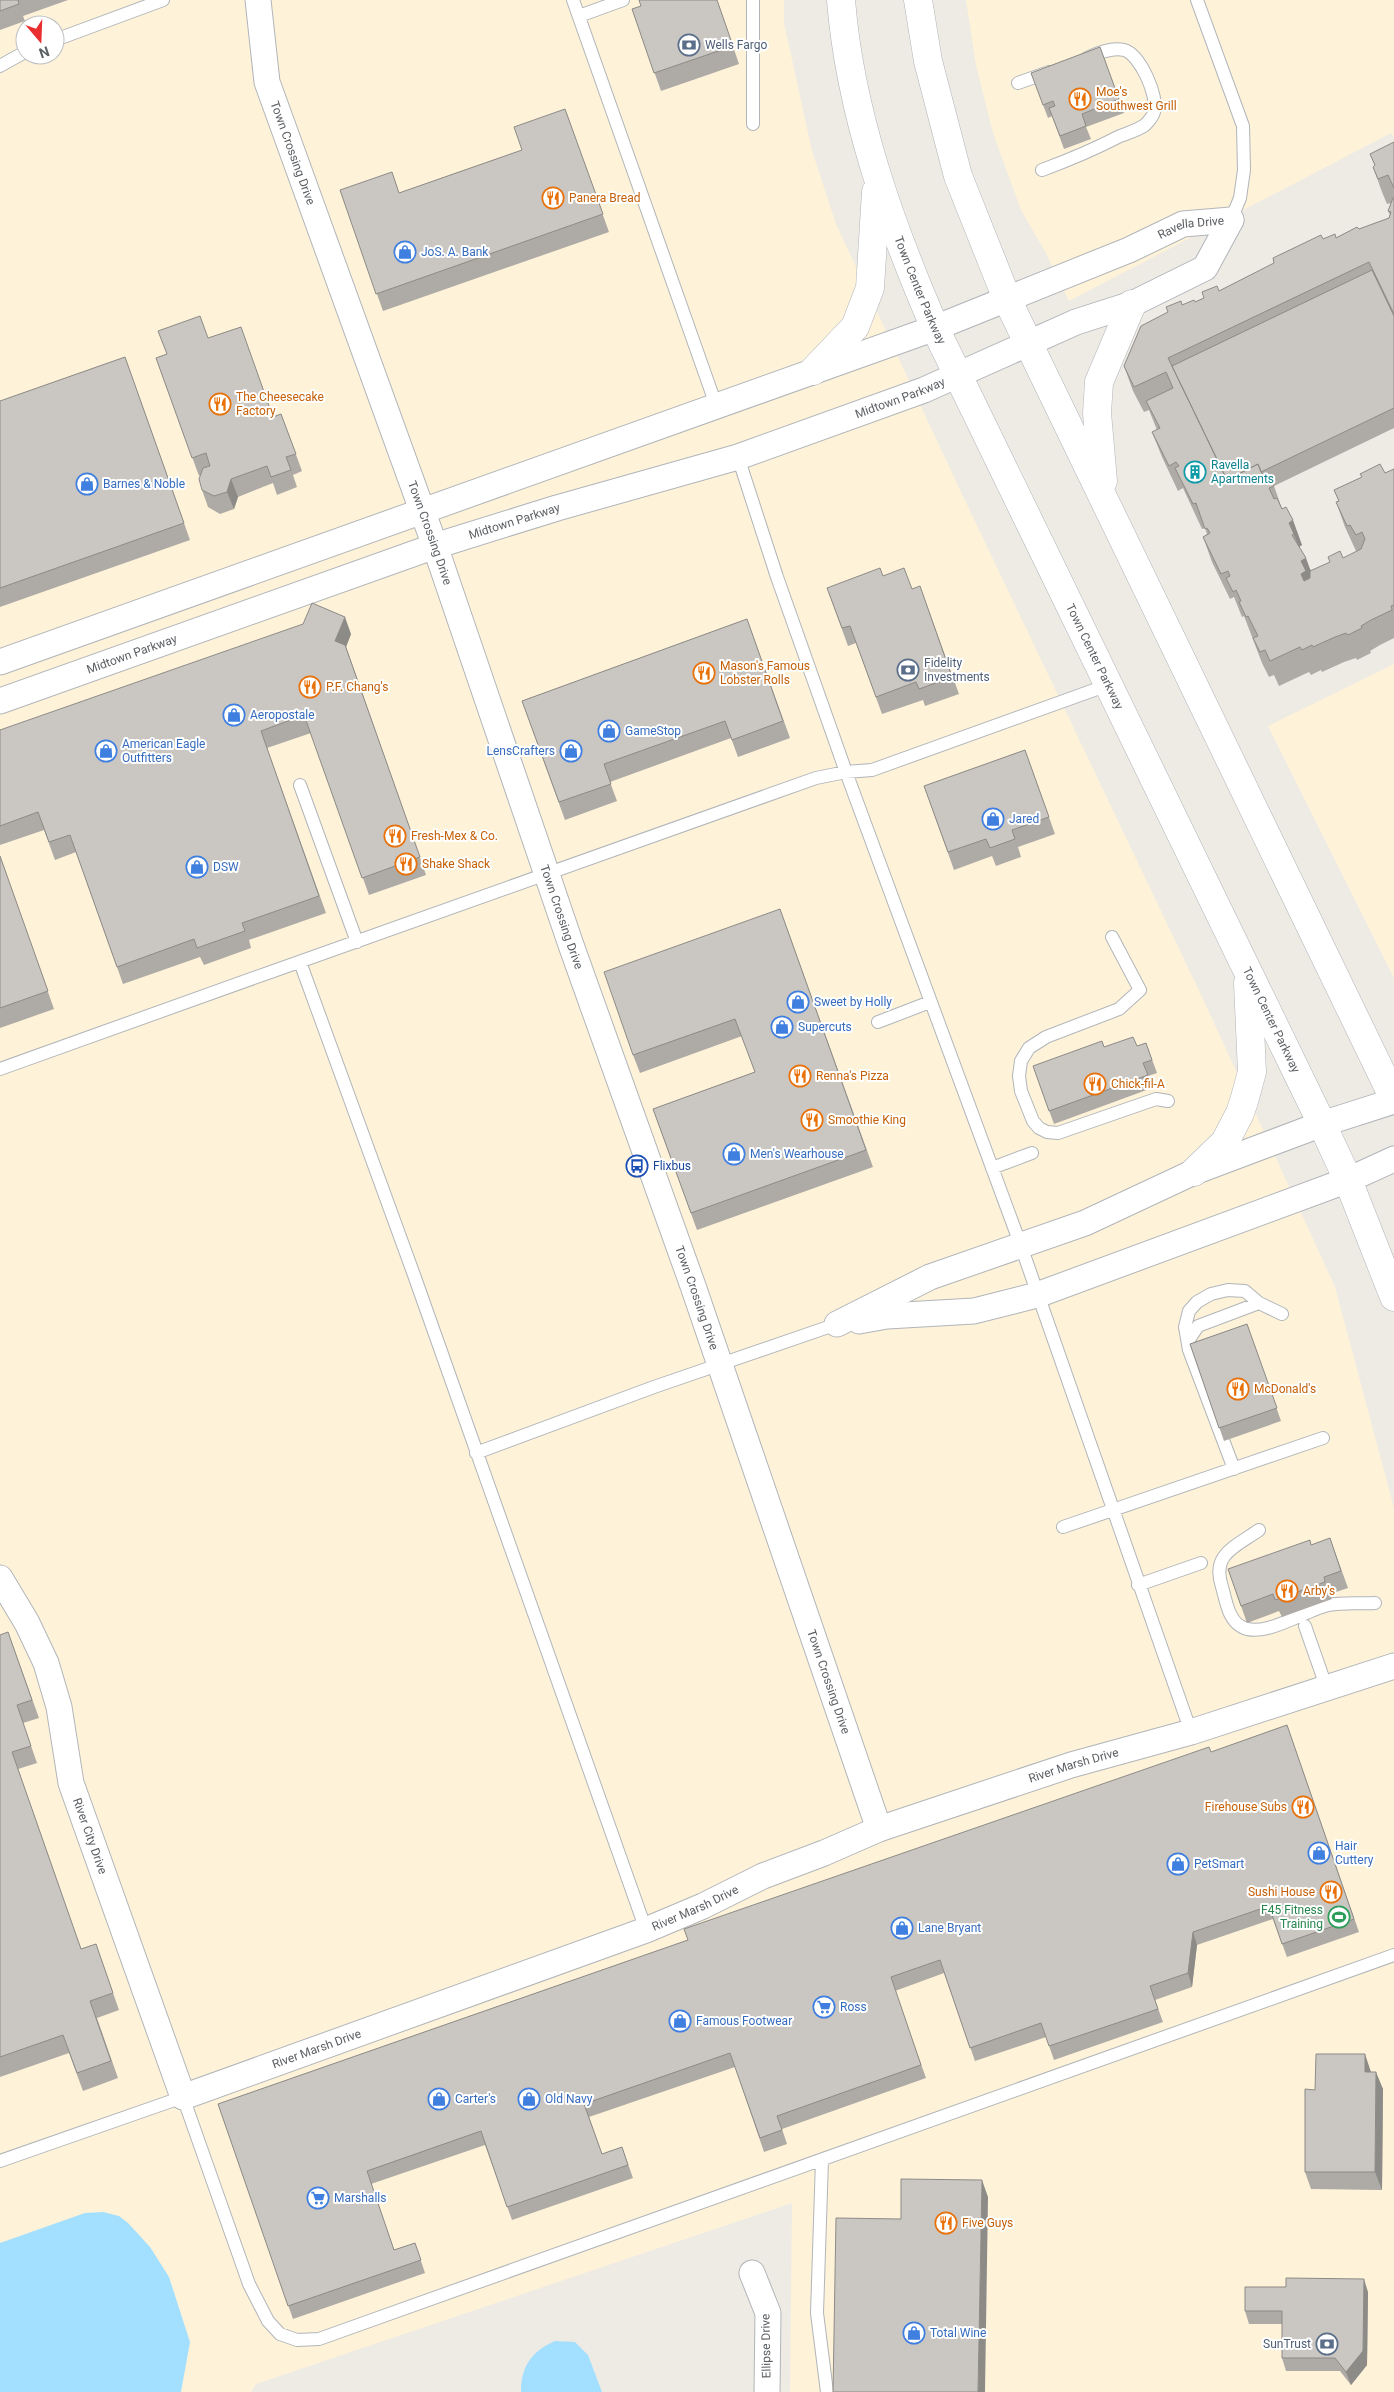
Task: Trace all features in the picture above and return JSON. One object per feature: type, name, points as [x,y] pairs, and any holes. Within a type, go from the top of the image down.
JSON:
[{"type":"main road","name":"Town Center Parkway","points":[[841,0],[853,79],[878,175],[893,224],[935,328],[1322,1124],[1348,1180],[1394,1297]]},
{"type":"main road","points":[[918,0],[928,61],[958,176],[1007,299],[1394,1100]]},
{"type":"main road","points":[[813,371],[855,327],[870,288],[878,175]]},
{"type":"main road","points":[[1104,498],[1097,413],[1099,382],[1132,304]]},
{"type":"main road","points":[[1194,1172],[1225,1142],[1240,1113],[1252,1072],[1247,971]]},
{"type":"street","name":"Town Crossing Drive","points":[[258,0],[267,82],[435,546],[546,872],[719,1365],[879,1830]]},
{"type":"street","name":"Ravella Drive","points":[[1007,299],[1129,250],[1183,224],[1231,220]]},
{"type":"street","name":"Ravella Drive","points":[[1028,344],[1076,322],[1132,304],[1205,268],[1231,220]]},
{"type":"street","points":[[0,662],[935,328],[1007,299]]},
{"type":"street","name":"Midtown Parkway","points":[[0,701],[435,546],[557,508],[738,457],[958,377],[1028,344]]},
{"type":"street","points":[[837,1324],[930,1277],[1085,1223],[1194,1172],[1322,1124],[1394,1100]]},
{"type":"street","points":[[837,1324],[887,1316],[974,1311],[1037,1295],[1348,1180],[1394,1159]]},
{"type":"street","name":"River City Drive","points":[[0,1578],[27,1623],[46,1663],[59,1707],[70,1783],[183,2097]]},
{"type":"street","name":"River Marsh Drive","points":[[183,2097],[646,1930],[703,1906],[764,1876],[879,1830],[1071,1765],[1191,1732],[1394,1666]]},
{"type":"street","name":"Ellipse Drive","points":[[752,2273],[768,2313],[767,2392]]},
{"type":"lane","points":[[65,36],[163,0]]},
{"type":"lane","points":[[573,0],[716,405]]},
{"type":"lane","points":[[579,16],[623,0]]},
{"type":"lane","points":[[753,0],[753,124]]},
{"type":"lane","points":[[1197,0],[1243,126],[1244,170],[1240,198],[1231,220]]},
{"type":"lane","points":[[1018,84],[1068,64],[1114,49],[1125,50],[1140,62],[1155,102],[1154,113],[1145,124],[1080,156],[1042,170]]},
{"type":"lane","points":[[0,66],[15,58]]},
{"type":"lane","points":[[738,457],[777,576],[846,772],[1021,1246],[1191,1732]]},
{"type":"lane","points":[[0,1069],[357,942],[546,872],[816,778],[846,772],[872,770],[1108,685]]},
{"type":"lane","points":[[300,785],[357,942]]},
{"type":"lane","points":[[1112,937],[1140,990],[1119,1010],[1046,1037],[1029,1048],[1021,1062],[1021,1091],[1033,1121],[1039,1128],[1058,1133],[1156,1099],[1168,1101]]},
{"type":"lane","points":[[300,962],[372,1158],[646,1930]]},
{"type":"lane","points":[[878,1022],[930,1002]]},
{"type":"lane","points":[[992,1168],[1032,1153]]},
{"type":"lane","points":[[1234,1469],[1189,1350],[1185,1327],[1189,1312],[1197,1302],[1211,1294],[1228,1290],[1245,1291],[1259,1303],[1282,1314]]},
{"type":"lane","points":[[1188,1341],[1198,1326],[1259,1303]]},
{"type":"lane","points":[[476,1453],[589,1410],[837,1324]]},
{"type":"lane","points":[[1063,1527],[1323,1438]]},
{"type":"lane","points":[[1259,1530],[1223,1557],[1218,1565],[1218,1577],[1232,1619],[1242,1627],[1256,1630],[1268,1627],[1329,1605],[1375,1603]]},
{"type":"lane","points":[[1138,1585],[1201,1563]]},
{"type":"lane","points":[[1306,1626],[1327,1689]]},
{"type":"lane","points":[[183,2097],[250,2284],[268,2321],[280,2334],[297,2340],[319,2339],[1394,1955]]},
{"type":"lane","name":"River Marsh Drive","points":[[0,2161],[183,2097]]},
{"type":"lane","points":[[822,2160],[817,2313],[827,2392]]},
{"type":"shaded area","points":[[0,0],[784,0],[784,23],[812,151],[836,224],[960,490],[1203,999],[1335,1287],[1394,1508],[1394,2392],[790,2392],[792,2203],[256,2384],[251,2392],[0,2392]]},
{"type":"shaded area","points":[[966,0],[1394,0],[1394,138],[1391,133],[1069,301],[1046,253],[1021,210],[993,133],[976,65]]},
{"type":"shaded area","points":[[1394,664],[1394,978],[1268,726]]},
{"type":"water","points":[[103,2212],[119,2216],[128,2223],[150,2247],[169,2277],[190,2342],[181,2392],[0,2392],[0,2243],[85,2213]]},
{"type":"water","points":[[555,2341],[575,2342],[588,2355],[602,2392],[521,2392],[523,2374],[529,2360],[540,2350]]},
{"type":"building","points":[[0,0],[18,0],[19,4],[0,11]]},
{"type":"building","name":"Wells Fargo","points":[[639,0],[717,0],[733,46],[654,73],[632,9],[641,6]]},
{"type":"building","name":"Moe's Southwest Grill","points":[[1100,47],[1119,99],[1082,114],[1086,126],[1060,136],[1049,108],[1055,106],[1053,101],[1043,105],[1031,73]]},
{"type":"building","points":[[565,109],[603,214],[376,294],[340,190],[392,172],[399,193],[522,150],[514,127]]},
{"type":"building","points":[[1394,142],[1394,188],[1388,175],[1378,179],[1370,154]]},
{"type":"building","name":"Ravella Apartments","points":[[1393,198],[1394,314],[1369,262],[1168,358],[1227,480],[1258,464],[1263,476],[1267,473],[1274,486],[1269,488],[1274,499],[1277,498],[1282,509],[1286,507],[1293,520],[1289,523],[1294,534],[1292,535],[1306,558],[1301,561],[1306,571],[1301,574],[1304,581],[1310,578],[1310,571],[1330,562],[1328,557],[1340,551],[1343,558],[1361,549],[1365,539],[1362,532],[1356,535],[1350,525],[1347,526],[1336,502],[1339,501],[1334,490],[1362,477],[1360,474],[1380,464],[1385,473],[1394,469],[1394,605],[1391,606],[1392,610],[1371,620],[1361,626],[1362,628],[1348,635],[1346,633],[1302,650],[1300,647],[1270,661],[1265,650],[1260,652],[1253,638],[1258,636],[1248,616],[1246,617],[1236,590],[1233,592],[1226,578],[1230,576],[1228,571],[1221,574],[1203,537],[1210,533],[1207,528],[1205,529],[1196,503],[1193,504],[1175,468],[1179,466],[1176,462],[1169,466],[1152,432],[1160,428],[1146,401],[1173,388],[1166,372],[1134,387],[1124,366],[1141,326],[1168,312],[1166,307],[1181,301],[1182,305],[1204,298],[1202,292],[1217,286],[1219,291],[1274,263],[1273,258],[1321,235],[1323,239],[1335,234],[1336,238],[1357,227],[1359,229],[1389,218],[1391,212],[1388,211]]},
{"type":"building","points":[[1372,270],[1394,316],[1394,408],[1261,472],[1258,464],[1227,480],[1172,366]]},
{"type":"building","name":"The Cheesecake Factory","points":[[200,316],[208,338],[241,327],[273,417],[281,414],[296,454],[286,457],[291,470],[271,477],[267,466],[231,479],[227,492],[214,496],[202,490],[199,479],[203,468],[210,466],[206,453],[192,458],[156,358],[167,354],[158,331]]},
{"type":"building","points":[[125,357],[184,523],[0,588],[0,401]]},
{"type":"building","name":"Fidelity Investments","points":[[880,568],[883,576],[904,568],[912,589],[920,586],[952,677],[919,689],[916,682],[876,697],[850,626],[842,628],[827,588]]},
{"type":"building","points":[[312,603],[345,617],[335,641],[345,645],[420,857],[362,878],[304,715],[261,731],[319,896],[242,923],[245,931],[197,948],[194,939],[117,967],[70,835],[49,842],[38,812],[0,826],[0,730],[303,624]]},
{"type":"building","points":[[747,619],[783,721],[732,740],[725,721],[604,764],[611,784],[559,802],[522,701]]},
{"type":"building","name":"Jared","points":[[1025,750],[1049,817],[1012,830],[1015,839],[990,848],[986,839],[948,852],[924,786]]},
{"type":"building","points":[[0,856],[48,991],[0,1008]]},
{"type":"building","points":[[780,909],[866,1150],[691,1213],[653,1109],[755,1072],[735,1019],[633,1055],[604,972]]},
{"type":"building","name":"Chick-fil-A","points":[[1133,1037],[1137,1046],[1146,1043],[1152,1060],[1143,1063],[1148,1075],[1049,1111],[1033,1066],[1102,1041],[1104,1047]]},
{"type":"building","name":"McDonald's","points":[[1247,1324],[1277,1408],[1219,1428],[1190,1344]]},
{"type":"building","points":[[1330,1538],[1341,1571],[1324,1577],[1325,1582],[1275,1600],[1273,1594],[1241,1606],[1228,1569],[1310,1540],[1311,1545]]},
{"type":"building","points":[[8,1632],[32,1700],[17,1705],[31,1746],[12,1752],[81,1949],[96,1944],[113,1993],[90,2001],[111,2061],[77,2073],[63,2035],[0,2057],[0,1635]]},
{"type":"building","points":[[1287,1725],[1354,1919],[1282,1944],[1269,1906],[1193,1932],[1188,1973],[1150,1986],[1158,2009],[1049,2046],[1041,2023],[970,2048],[940,1960],[891,1977],[921,2065],[777,2116],[782,2130],[760,2138],[730,2053],[584,2104],[602,2154],[622,2147],[628,2165],[507,2207],[481,2131],[367,2171],[394,2250],[415,2243],[421,2260],[288,2306],[218,2104],[688,1940],[684,1929],[1209,1747],[1211,1752]]},
{"type":"building","points":[[1316,2054],[1365,2054],[1365,2072],[1376,2072],[1375,2172],[1305,2172],[1305,2089],[1315,2090]]},
{"type":"building","points":[[901,2179],[982,2180],[978,2392],[833,2392],[836,2218],[901,2219]]},
{"type":"building","name":"SunTrust","points":[[1286,2278],[1364,2279],[1363,2351],[1346,2372],[1335,2358],[1282,2358],[1282,2311],[1245,2311],[1245,2287],[1286,2287]]},
{"type":"place","name":"Wells Fargo","points":[[689,45]]},
{"type":"place","name":"Moe's Southwest Grill","points":[[1080,99]]},
{"type":"place","name":"Panera Bread","points":[[553,198]]},
{"type":"place","name":"JoS. A. Bank","points":[[405,252]]},
{"type":"place","name":"The Cheesecake Factory","points":[[220,404]]},
{"type":"place","name":"Ravella Apartments","points":[[1195,472]]},
{"type":"place","name":"Barnes & Noble","points":[[87,484]]},
{"type":"place","name":"Fidelity Investments","points":[[908,670]]},
{"type":"place","name":"Mason's Famous Lobster Rolls","points":[[704,673]]},
{"type":"place","name":"P.F. Chang's","points":[[310,687]]},
{"type":"place","name":"Aeropostale","points":[[234,715]]},
{"type":"place","name":"GameStop","points":[[609,731]]},
{"type":"place","name":"American Eagle Outfitters","points":[[106,751]]},
{"type":"place","name":"LensCrafters","points":[[571,751]]},
{"type":"place","name":"Jared","points":[[993,819]]},
{"type":"place","name":"Fresh-Mex & Co.","points":[[395,836]]},
{"type":"place","name":"Shake Shack","points":[[406,864]]},
{"type":"place","name":"DSW","points":[[197,867]]},
{"type":"place","name":"Sweet by Holly","points":[[798,1002]]},
{"type":"place","name":"Supercuts","points":[[782,1027]]},
{"type":"place","name":"Renna's Pizza","points":[[800,1076]]},
{"type":"place","name":"Chick-fil-A","points":[[1095,1084]]},
{"type":"place","name":"Smoothie King","points":[[812,1120]]},
{"type":"place","name":"Men's Wearhouse","points":[[734,1154]]},
{"type":"place","name":"Flixbus","points":[[637,1166]]},
{"type":"place","name":"McDonald's","points":[[1238,1389]]},
{"type":"place","name":"Arby's","points":[[1287,1591]]},
{"type":"place","name":"Firehouse Subs","points":[[1303,1807]]},
{"type":"place","name":"Hair Cuttery","points":[[1319,1853]]},
{"type":"place","name":"PetSmart","points":[[1178,1864]]},
{"type":"place","name":"Sushi House","points":[[1331,1892]]},
{"type":"place","name":"F45 Fitness Training","points":[[1339,1917]]},
{"type":"place","name":"Lane Bryant","points":[[902,1928]]},
{"type":"place","name":"Ross","points":[[824,2007]]},
{"type":"place","name":"Famous Footwear","points":[[680,2021]]},
{"type":"place","name":"Carter's","points":[[439,2099]]},
{"type":"place","name":"Old Navy","points":[[529,2099]]},
{"type":"place","name":"Marshalls","points":[[318,2198]]},
{"type":"place","name":"Five Guys","points":[[946,2223]]},
{"type":"place","name":"Total Wine","points":[[914,2333]]},
{"type":"place","name":"SunTrust","points":[[1327,2344]]}]
